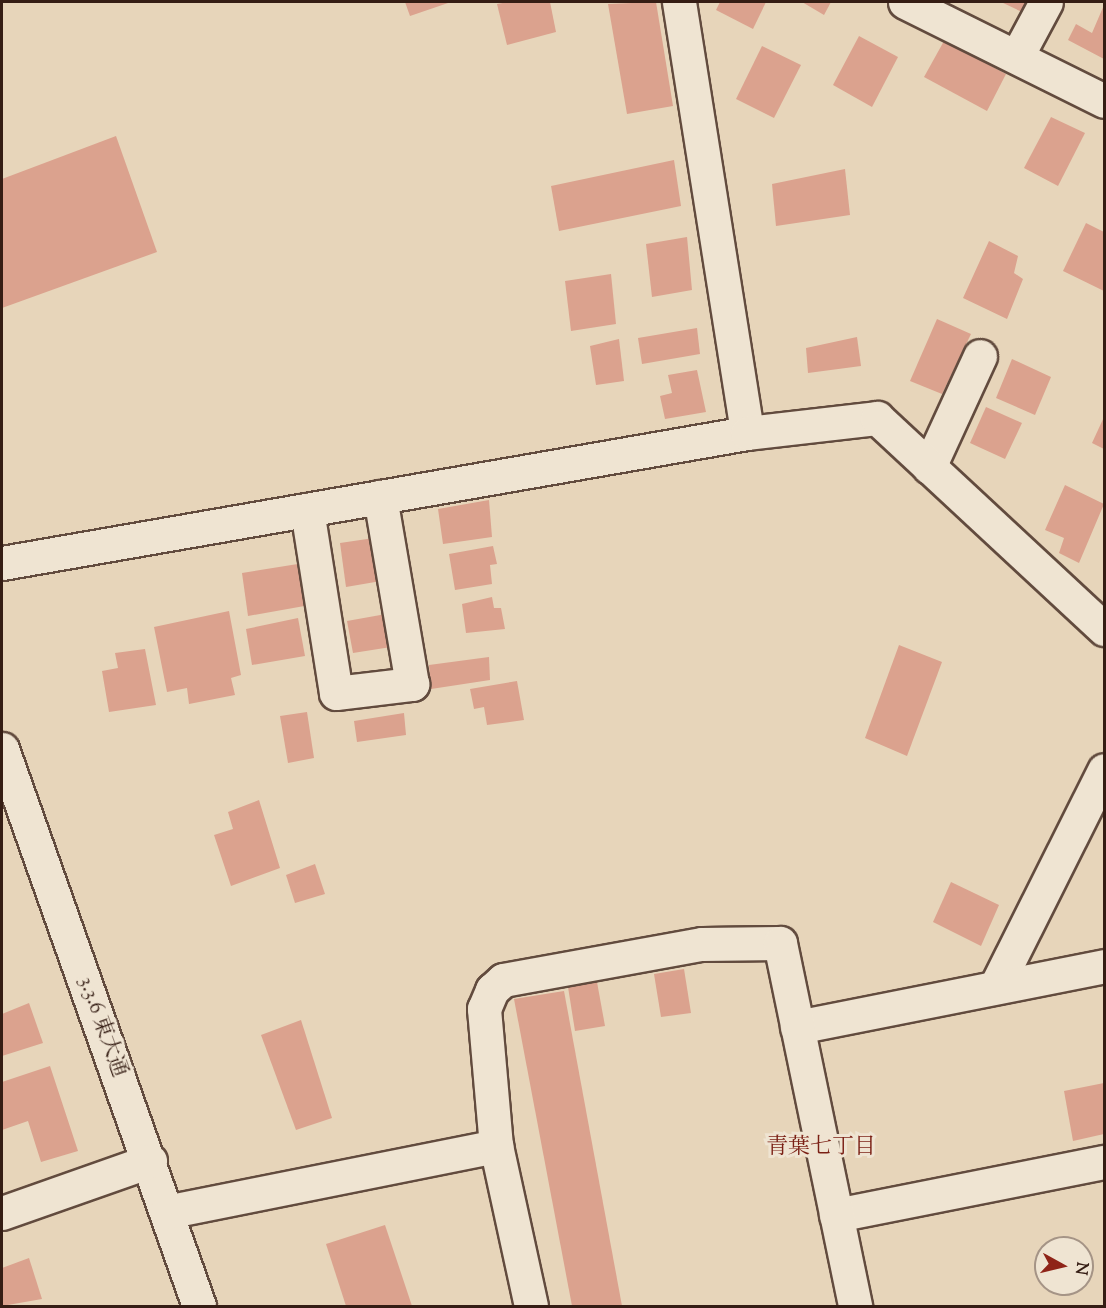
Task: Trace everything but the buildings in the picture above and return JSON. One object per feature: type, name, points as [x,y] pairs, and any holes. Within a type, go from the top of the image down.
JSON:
[{"type":"street","points":[[679,2],[747,434]]},
{"type":"street","points":[[905,2],[1104,101]]},
{"type":"street","points":[[1017,56],[1046,2]]},
{"type":"street","points":[[929,467],[980,356]]},
{"type":"street","points":[[2,563],[747,434],[877,418],[1104,629]]},
{"type":"street","points":[[307,510],[336,693],[412,684],[381,497]]},
{"type":"street","name":"3.3.6 東大通","points":[[2,749],[150,1161],[199,1306]]},
{"type":"street","points":[[998,984],[1104,770]]},
{"type":"street","points":[[531,1306],[496,1146],[484,1009],[503,980],[702,944],[780,943],[855,1306]]},
{"type":"street","points":[[797,1027],[998,984],[1104,966]]},
{"type":"street","points":[[166,1212],[496,1146]]},
{"type":"street","points":[[2,1213],[150,1161]]},
{"type":"street","points":[[836,1215],[1104,1162]]},
{"type":"district","name":"青葉七丁目","points":[[821,1149]]}]
